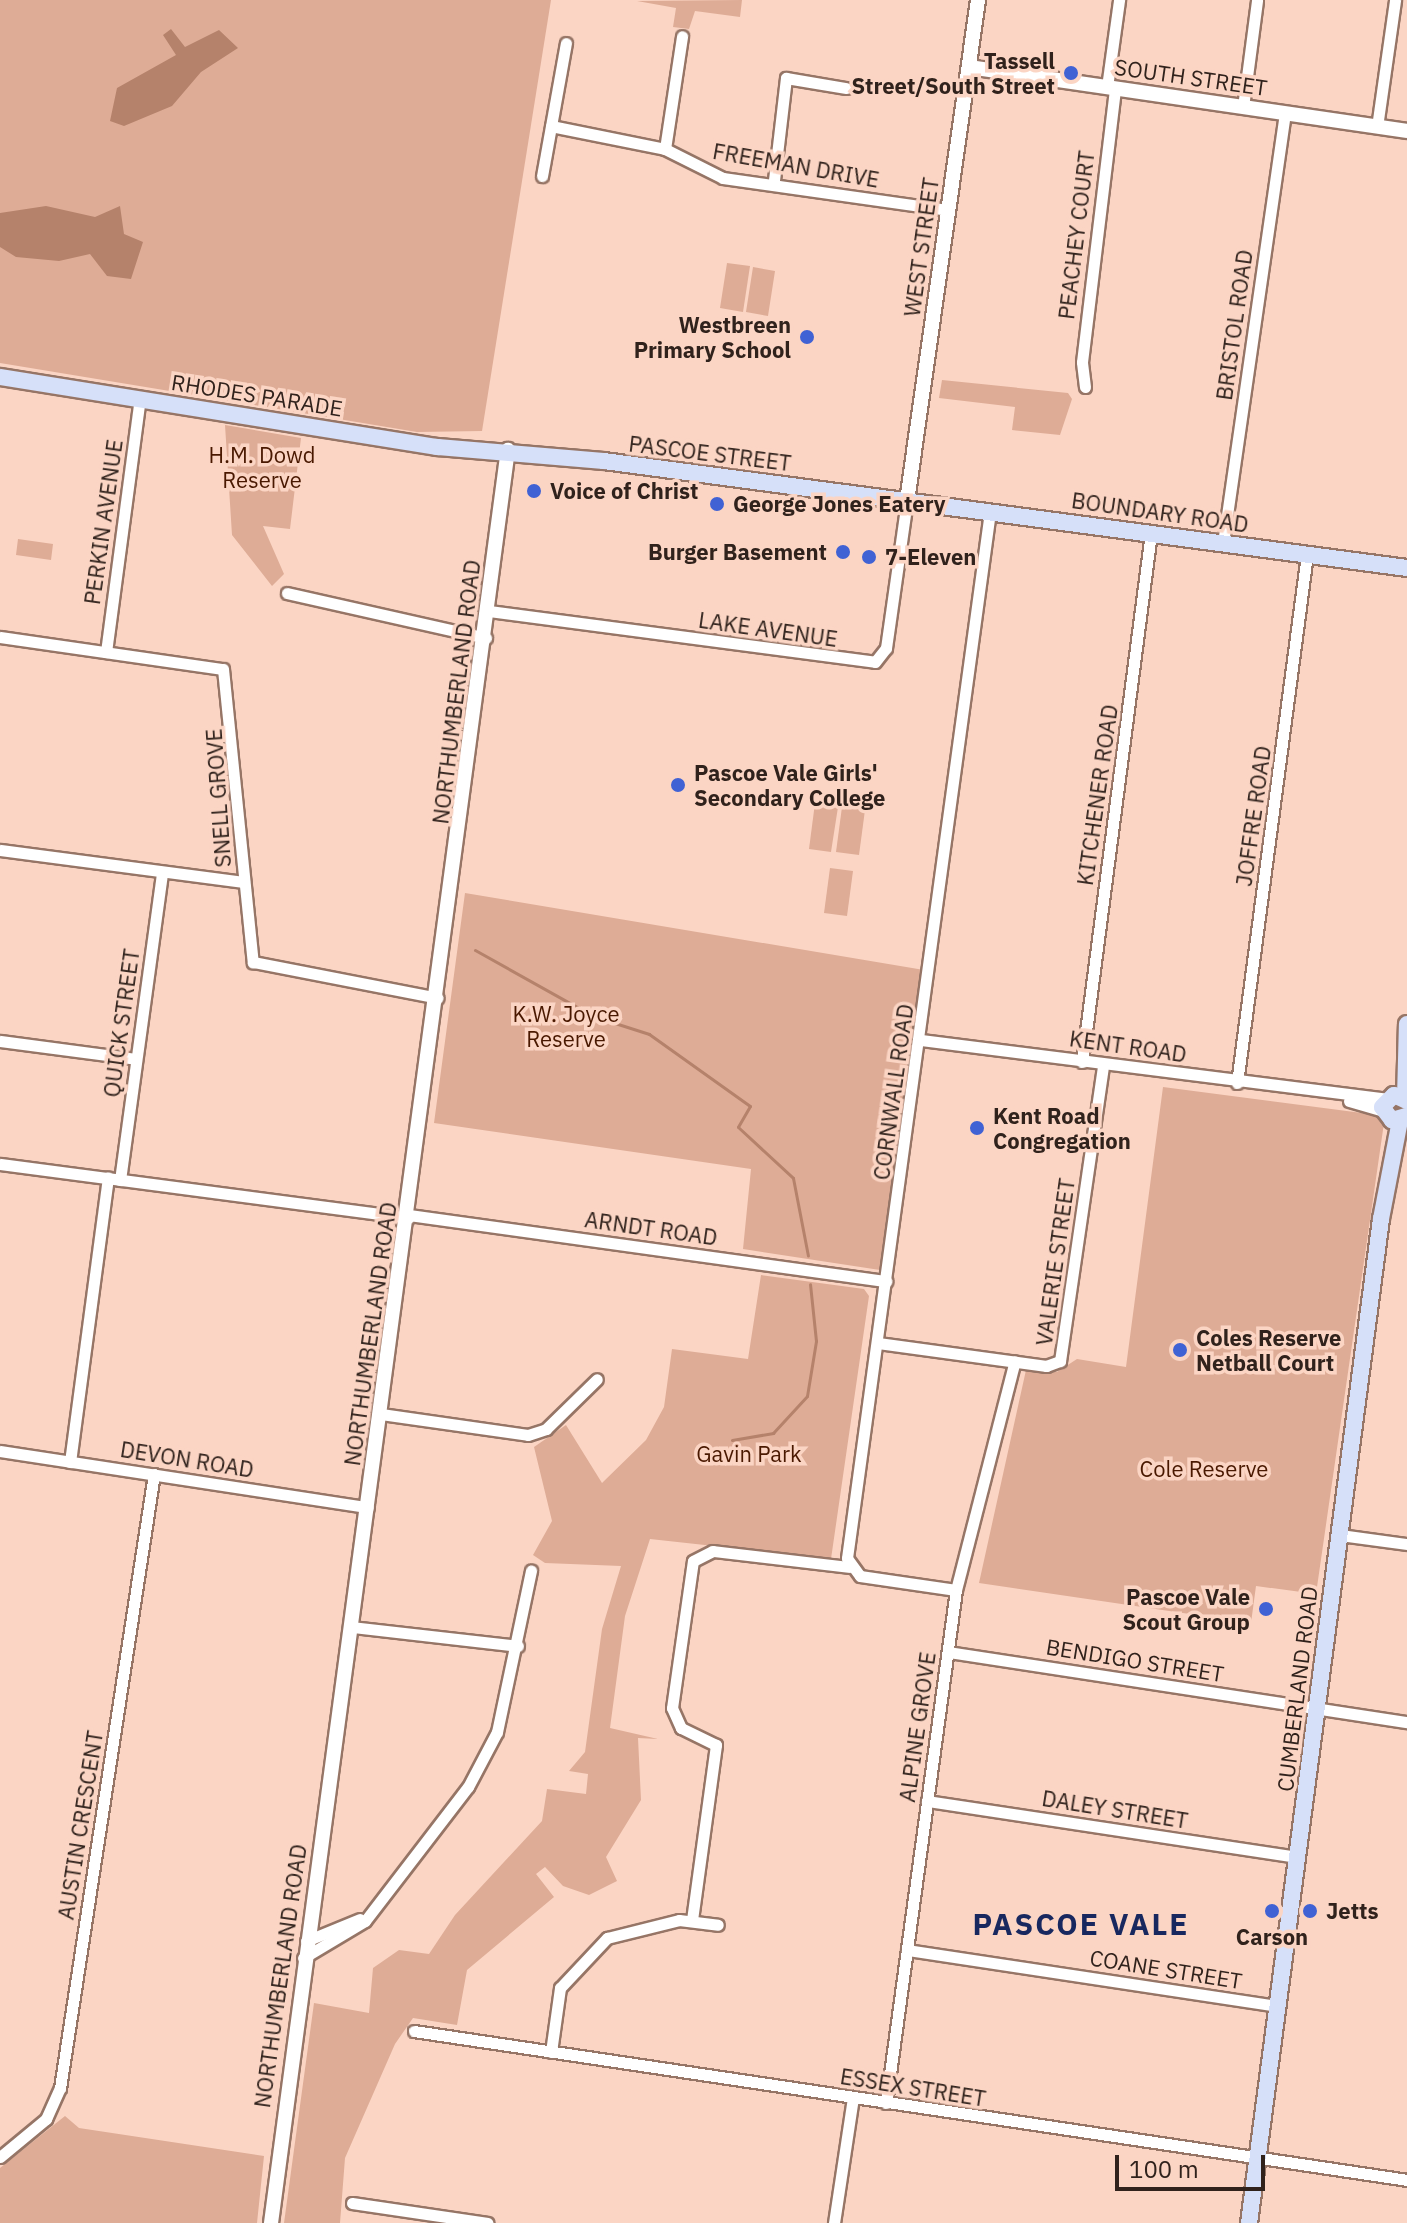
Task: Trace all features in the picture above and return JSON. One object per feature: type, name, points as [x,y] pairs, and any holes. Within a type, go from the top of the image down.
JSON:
[{"type":"main road","name":"RHODES PARADE","points":[[0,377],[437,447],[508,450]]},
{"type":"main road","name":"PASCOE STREET","points":[[508,450],[907,501]]},
{"type":"main road","name":"BOUNDARY ROAD","points":[[907,501],[1407,568]]},
{"type":"main road","name":"CUMBERLAND ROAD","points":[[1249,2223],[1407,1024]]},
{"type":"street","name":"WEST STREET","points":[[907,501],[978,0]]},
{"type":"street","name":"PEACHEY COURT","points":[[1085,387],[1082,362],[1119,0]]},
{"type":"street","points":[[1243,107],[1257,0]]},
{"type":"street","points":[[1377,127],[1395,0]]},
{"type":"street","points":[[665,149],[682,36]]},
{"type":"street","points":[[542,176],[566,43]]},
{"type":"street","name":"SOUTH STREET","points":[[969,67],[1407,131]]},
{"type":"street","points":[[774,180],[786,78],[846,88]]},
{"type":"street","name":"BRISTOL ROAD","points":[[1223,543],[1285,113]]},
{"type":"street","name":"FREEMAN DRIVE","points":[[551,126],[665,149],[723,178],[774,180],[949,210]]},
{"type":"street","name":"PERKIN AVENUE","points":[[106,652],[140,398]]},
{"type":"street","name":"NORTHUMBERLAND ROAD","points":[[271,2223],[303,1958],[352,1627],[438,998],[508,450]]},
{"type":"street","name":"LAKE AVENUE","points":[[489,611],[875,662],[886,648],[907,501]]},
{"type":"street","name":"CORNWALL ROAD","points":[[849,1567],[990,512]]},
{"type":"street","name":"KITCHENER ROAD","points":[[1082,1062],[1151,533]]},
{"type":"street","name":"JOFFRE ROAD","points":[[1237,1083],[1307,554]]},
{"type":"street","points":[[287,593],[486,638]]},
{"type":"street","name":"SNELL GROVE","points":[[0,637],[225,671],[249,951],[257,965],[438,998]]},
{"type":"street","points":[[0,850],[244,882]]},
{"type":"street","name":"QUICK STREET","points":[[70,1462],[136,1059],[162,872]]},
{"type":"street","name":"KENT ROAD","points":[[921,1040],[1329,1096],[1398,1109]]},
{"type":"street","points":[[0,1041],[136,1059]]},
{"type":"street","name":"VALERIE STREET","points":[[1015,1361],[1053,1366],[1063,1351],[1103,1065]]},
{"type":"street","name":"ARNDT ROAD","points":[[0,1164],[886,1281]]},
{"type":"street","points":[[878,1343],[1015,1361]]},
{"type":"street","name":"ALPINE GROVE","points":[[886,2103],[956,1590],[1015,1361]]},
{"type":"street","points":[[381,1414],[528,1435],[546,1429],[597,1379]]},
{"type":"street","name":"DEVON ROAD","points":[[0,1451],[368,1507]]},
{"type":"street","name":"AUSTIN CRESCENT","points":[[0,2157],[46,2119],[60,2088],[154,1474]]},
{"type":"street","points":[[1340,1535],[1407,1544]]},
{"type":"street","points":[[692,1920],[716,1745],[681,1728],[672,1708],[693,1561],[713,1551],[849,1567],[869,1578],[956,1590]]},
{"type":"street","points":[[303,1958],[361,1926],[455,1806],[491,1745],[518,1646],[531,1571]]},
{"type":"street","points":[[352,1627],[518,1646]]},
{"type":"street","name":"BENDIGO STREET","points":[[948,1652],[1407,1722]]},
{"type":"street","name":"DALEY STREET","points":[[927,1801],[1297,1857]]},
{"type":"street","points":[[306,1941],[371,1911]]},
{"type":"street","points":[[551,2052],[560,1988],[607,1938],[692,1920],[718,1925]]},
{"type":"street","name":"COANE STREET","points":[[907,1950],[1278,2006]]},
{"type":"street","name":"ESSEX STREET","points":[[414,2031],[1407,2180]]},
{"type":"street","points":[[834,2223],[853,2098]]},
{"type":"street","points":[[352,2203],[488,2223]]},
{"type":"green space","points":[[0,0],[551,0],[482,431],[417,432],[0,363]]},
{"type":"green space","points":[[742,0],[740,17],[695,11],[689,29],[673,27],[676,8],[637,1]]},
{"type":"green space","points":[[727,263],[750,266],[743,312],[720,308]]},
{"type":"green space","points":[[753,267],[775,271],[768,316],[746,312]]},
{"type":"green space","points":[[942,380],[1068,393],[1072,399],[1060,435],[1012,430],[1015,407],[939,398]]},
{"type":"green space","name":"H.M. Dowd Reserve","points":[[225,425],[301,438],[290,529],[263,526],[284,574],[272,586],[232,535]]},
{"type":"green space","points":[[18,539],[53,544],[51,560],[16,555]]},
{"type":"green space","points":[[815,803],[838,807],[831,852],[809,849]]},
{"type":"green space","points":[[842,807],[865,810],[859,855],[836,852]]},
{"type":"green space","points":[[830,868],[853,871],[847,916],[824,913]]},
{"type":"green space","name":"K.W. Joyce Reserve","points":[[465,893],[924,970],[880,1270],[743,1249],[751,1169],[434,1123]]},
{"type":"green space","name":"Cole Reserve","points":[[1163,1087],[1385,1116],[1316,1594],[1256,1586],[1251,1623],[979,1583],[1026,1370],[1057,1372],[1077,1359],[1126,1367]]},
{"type":"green space","name":"Gavin Park","points":[[761,1275],[864,1289],[869,1296],[831,1559],[650,1539],[625,1616],[610,1728],[658,1739],[638,1738],[641,1800],[606,1857],[617,1881],[589,1895],[563,1886],[545,1867],[536,1874],[554,1897],[467,1970],[457,2025],[413,2018],[395,2044],[345,2158],[340,2223],[284,2223],[314,2003],[369,2013],[373,1968],[399,1950],[429,1954],[455,1915],[542,1821],[547,1789],[586,1794],[588,1774],[569,1771],[585,1752],[602,1629],[621,1566],[545,1563],[533,1555],[552,1521],[534,1447],[566,1425],[602,1483],[646,1440],[664,1407],[672,1349],[748,1359]]},
{"type":"green space","points":[[65,2116],[79,2128],[264,2156],[257,2223],[0,2223],[0,2168]]},
{"type":"shaded area","points":[[171,29],[185,47],[219,30],[238,48],[201,72],[172,106],[124,126],[110,121],[117,88],[176,55],[163,35]]},
{"type":"shaded area","points":[[46,206],[95,217],[120,206],[124,234],[143,242],[131,279],[107,276],[90,254],[59,261],[16,257],[0,247],[0,213]]},
{"type":"waterway","points":[[475,950],[593,1016],[649,1034],[750,1106],[738,1127],[793,1178],[808,1256]]},
{"type":"waterway","points":[[732,1440],[773,1433],[807,1396],[816,1341],[810,1284]]},
{"type":"place","name":"Tassell Street/South Street","points":[[1071,73]]},
{"type":"place","name":"Westbreen Primary School","points":[[807,337]]},
{"type":"place","name":"Voice of Christ","points":[[534,491]]},
{"type":"place","name":"George Jones Eatery","points":[[717,504]]},
{"type":"place","name":"Burger Basement","points":[[843,552]]},
{"type":"place","name":"7-Eleven","points":[[869,557]]},
{"type":"place","name":"Pascoe Vale Girls' Secondary College","points":[[678,785]]},
{"type":"place","name":"Kent Road Congregation","points":[[977,1128]]},
{"type":"place","name":"Coles Reserve Netball Court","points":[[1180,1350]]},
{"type":"place","name":"Pascoe Vale Scout Group","points":[[1266,1609]]},
{"type":"place","name":"Carson","points":[[1272,1911]]},
{"type":"place","name":"Jetts","points":[[1310,1911]]},
{"type":"district","name":"PASCOE VALE","points":[[1081,1924]]}]
